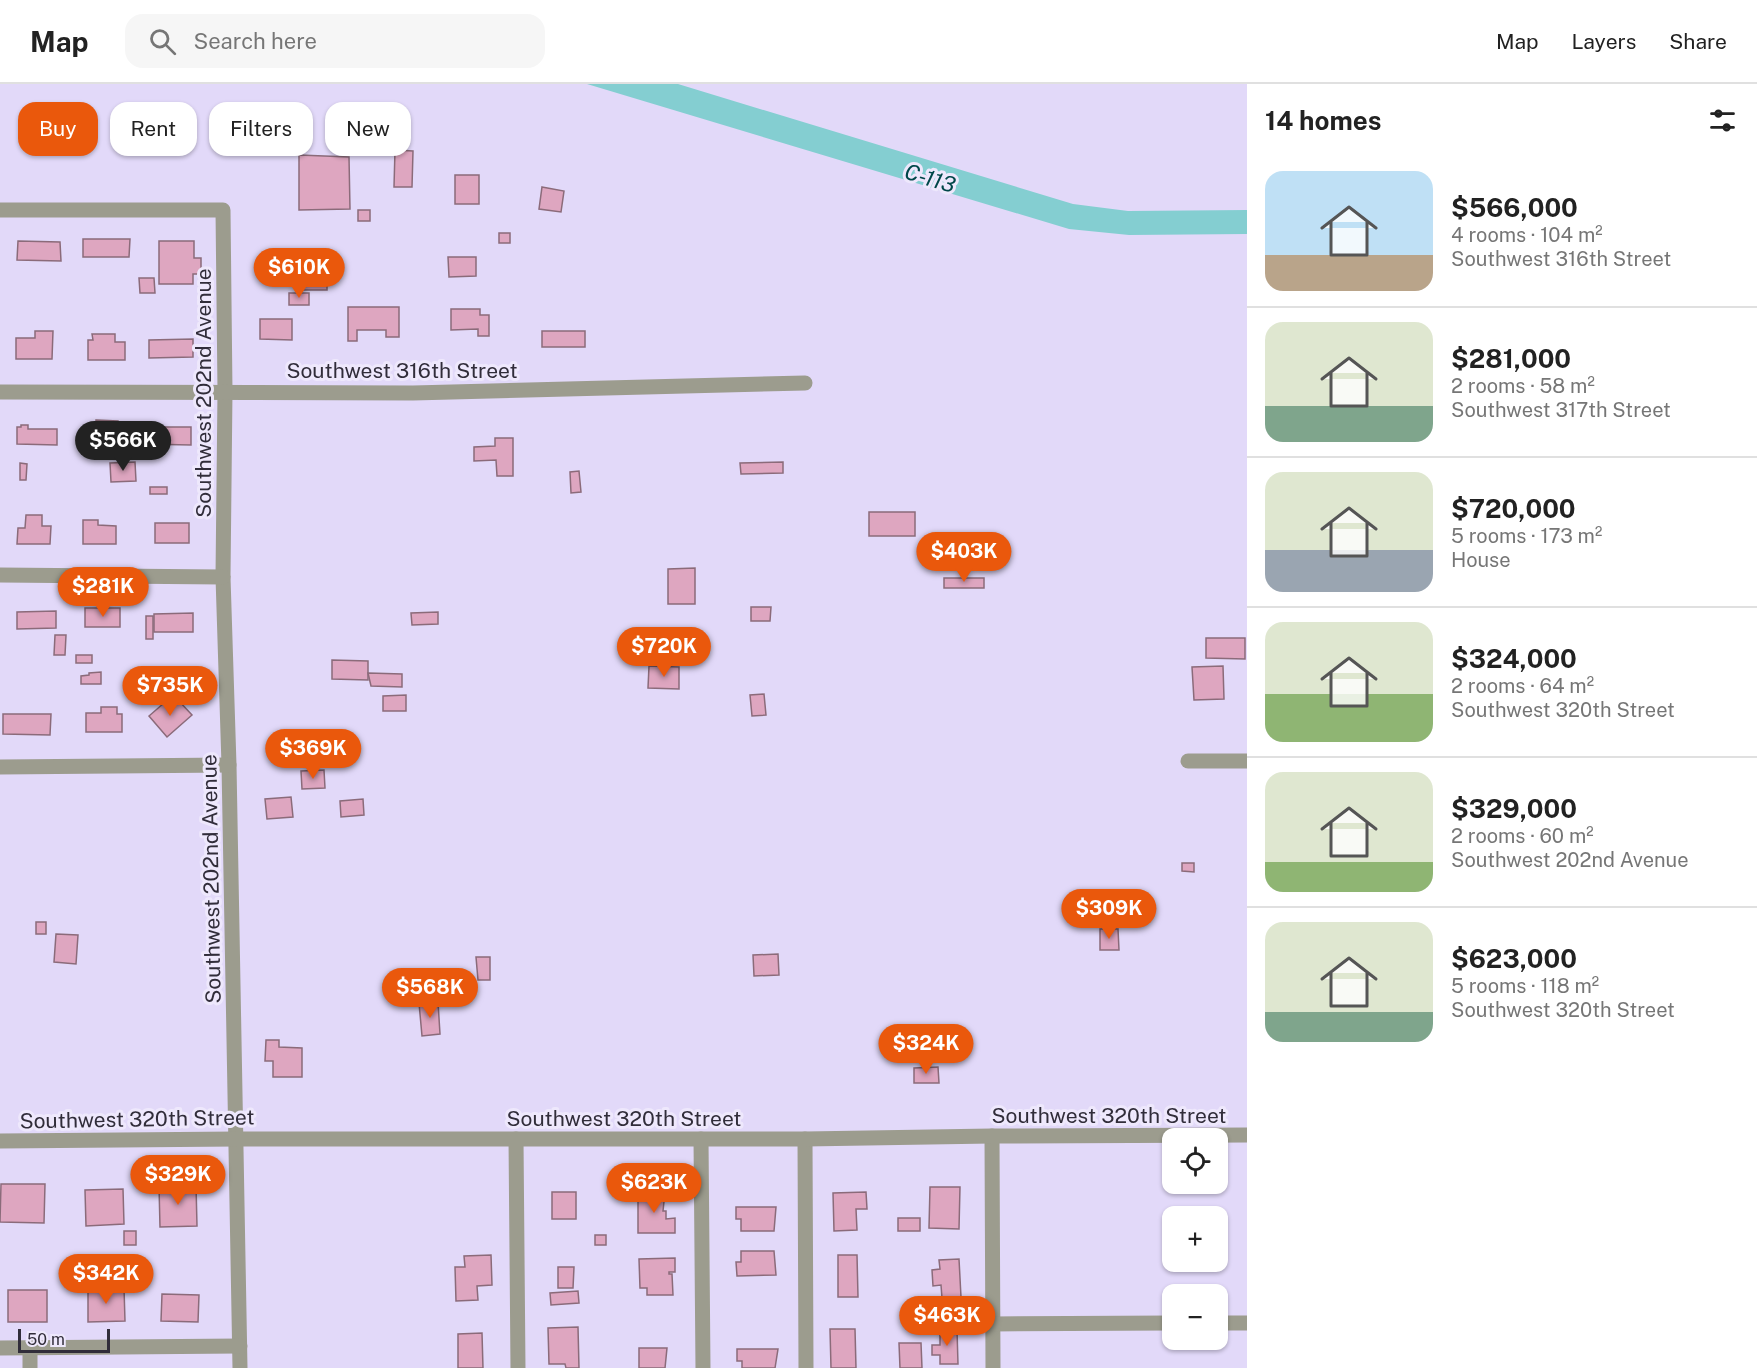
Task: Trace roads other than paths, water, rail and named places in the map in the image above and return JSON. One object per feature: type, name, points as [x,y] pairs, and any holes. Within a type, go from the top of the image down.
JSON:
[{"type":"street","name":"Southwest 202nd Avenue","points":[[0,210],[223,210],[225,391],[223,578],[229,765],[240,1368]]},
{"type":"street","name":"Southwest 316th Street","points":[[0,392],[437,392],[805,383]]},
{"type":"street","points":[[0,575],[223,578]]},
{"type":"street","points":[[1188,761],[1247,761]]},
{"type":"street","points":[[0,766],[229,765]]},
{"type":"street","name":"Southwest 320th Street","points":[[0,1141],[805,1139],[1247,1135]]},
{"type":"street","points":[[992,1136],[993,1368]]},
{"type":"street","points":[[516,1139],[518,1368]]},
{"type":"street","points":[[701,1139],[703,1368]]},
{"type":"street","points":[[805,1139],[806,1368]]},
{"type":"street","points":[[993,1324],[1162,1323]]},
{"type":"street","points":[[1228,1323],[1247,1323]]},
{"type":"street","points":[[0,1348],[240,1346]]},
{"type":"street","points":[[30,1347],[30,1368]]},
{"type":"water","name":"C-113","points":[[587,84],[678,84],[1073,204],[1128,211],[1247,210],[1247,234],[1129,235],[1069,229]]}]
